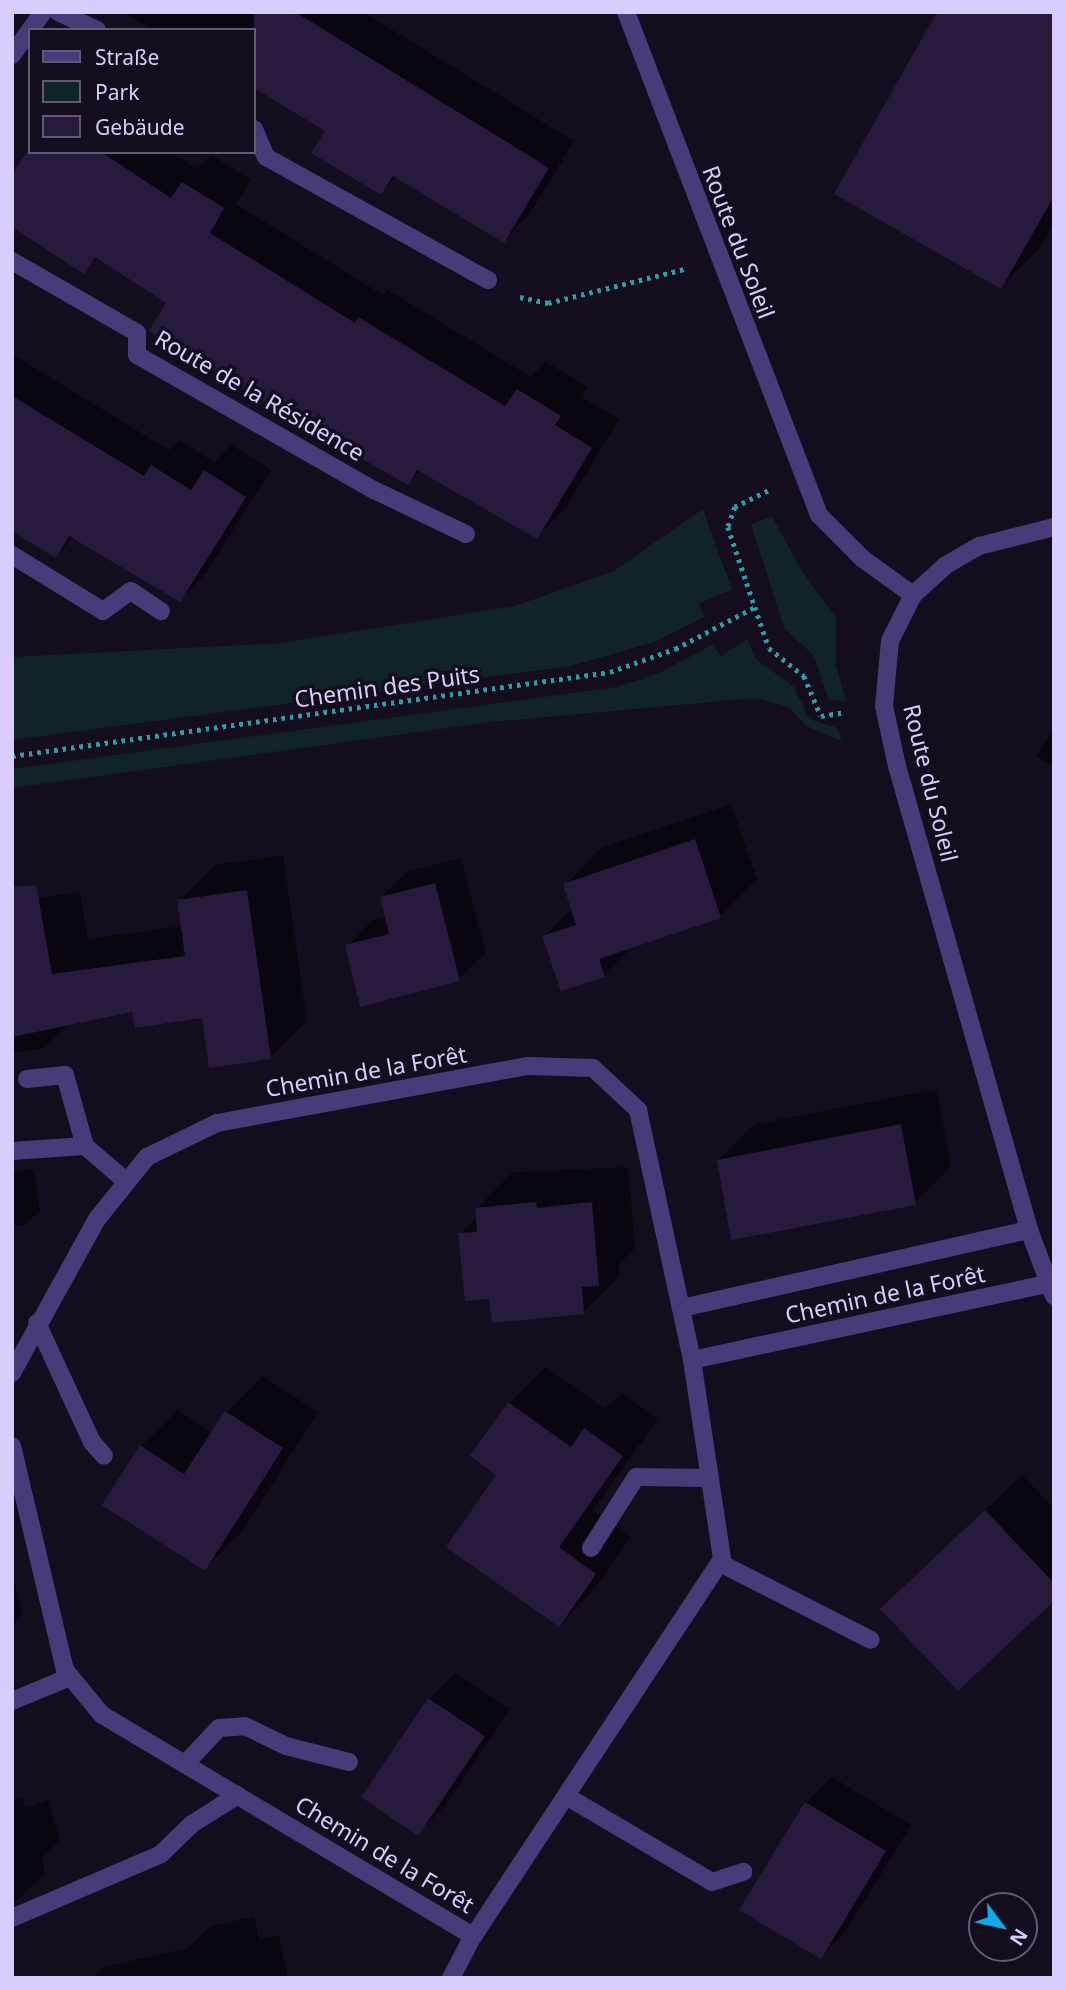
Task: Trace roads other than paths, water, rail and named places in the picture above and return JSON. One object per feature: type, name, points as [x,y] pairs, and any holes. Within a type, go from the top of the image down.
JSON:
[{"type":"street","points":[[31,28],[43,12]]},
{"type":"street","points":[[58,12],[93,28]]},
{"type":"street","name":"Route du Soleil","points":[[626,12],[801,475],[819,515],[863,559],[912,595],[890,641],[884,706],[897,766],[1029,1230],[1051,1290]]},
{"type":"street","points":[[12,55],[28,33]]},
{"type":"street","points":[[256,134],[266,157],[488,280]]},
{"type":"street","name":"Route de la Résidence","points":[[12,261],[137,332],[137,355],[374,490],[466,534]]},
{"type":"street","points":[[912,595],[945,566],[979,546],[1054,527]]},
{"type":"street","points":[[12,555],[103,611],[131,590],[161,611]]},
{"type":"street","name":"Chemin de la Forêt","points":[[12,1373],[97,1219],[148,1157],[217,1123],[528,1066],[593,1068],[638,1110],[692,1360],[720,1563],[474,1936],[102,1715],[65,1670],[12,1446]]},
{"type":"street","points":[[27,1079],[65,1075],[85,1146],[127,1182]]},
{"type":"street","points":[[12,1151],[85,1146]]},
{"type":"street","name":"Chemin de la Forêt","points":[[682,1308],[1029,1230]]},
{"type":"street","name":"Chemin de la Forêt","points":[[692,1360],[1051,1290]]},
{"type":"street","points":[[37,1324],[92,1442],[104,1456]]},
{"type":"street","points":[[591,1548],[636,1477],[710,1478]]},
{"type":"street","points":[[720,1563],[871,1640]]},
{"type":"street","points":[[12,1700],[70,1677]]},
{"type":"street","points":[[185,1764],[219,1728],[245,1726],[286,1746],[349,1762]]},
{"type":"street","points":[[12,1918],[161,1854],[192,1824],[238,1795]]},
{"type":"street","points":[[566,1796],[712,1882],[743,1872]]},
{"type":"street","points":[[451,1978],[474,1936]]}]
